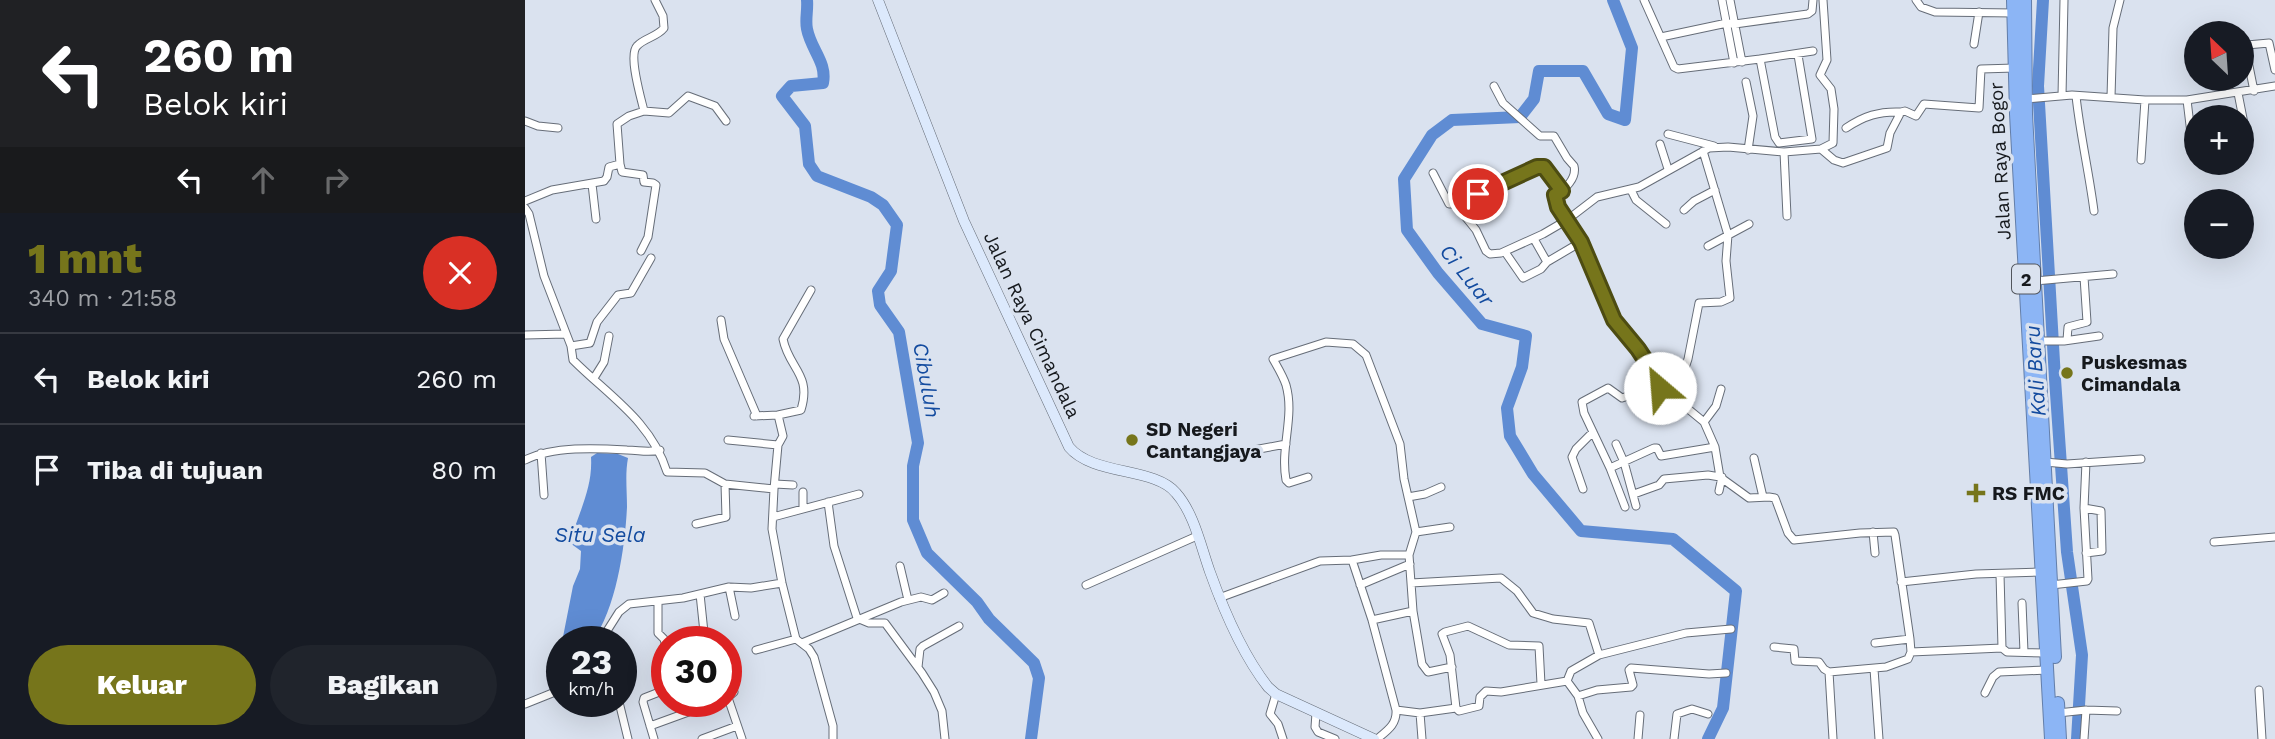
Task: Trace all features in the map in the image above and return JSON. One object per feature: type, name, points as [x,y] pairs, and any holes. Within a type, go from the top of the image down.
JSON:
[{"type":"highway","name":"Jalan Raya Bogor","points":[[2025,0],[2017,9],[2015,68],[2051,739]]},
{"type":"highway","name":"Jalan Raya Bogor","points":[[2017,9],[2029,99],[2055,584],[2060,739]]},
{"type":"street","points":[[644,111],[633,54],[639,43],[660,33],[664,28],[663,16],[655,0]]},
{"type":"street","name":"Jalan Raya Cimandala","points":[[878,0],[964,221],[1069,447],[1079,458],[1169,486],[1185,505],[1219,598],[1259,675],[1276,694],[1375,739],[1393,724],[1396,710]]},
{"type":"street","points":[[1644,0],[1670,59],[1678,69],[1813,51]]},
{"type":"street","points":[[1722,0],[1731,24]]},
{"type":"street","points":[[1730,0],[1738,63]]},
{"type":"street","points":[[1661,37],[1808,14],[1812,11],[1814,0]]},
{"type":"street","points":[[1668,134],[1718,147],[1784,152],[1821,149],[1833,143],[1835,109],[1831,89],[1820,75],[1827,60],[1823,0]]},
{"type":"street","points":[[1916,0],[1921,7],[1935,12],[2017,9]]},
{"type":"street","points":[[2062,96],[2064,0]]},
{"type":"street","points":[[2111,97],[2113,28],[2120,0]]},
{"type":"street","points":[[1974,44],[1979,12]]},
{"type":"street","points":[[2254,44],[2269,43],[2275,70]]},
{"type":"street","points":[[1760,59],[1776,141],[1810,141],[1812,139],[1798,55]]},
{"type":"street","points":[[1846,128],[1863,117],[1881,112],[1905,111],[1916,116],[1924,104],[1979,108],[1980,69],[2015,68]]},
{"type":"street","points":[[1746,82],[1753,116],[1748,150]]},
{"type":"street","points":[[1494,86],[1501,101],[1540,136],[1554,136],[1576,169],[1562,191],[1555,196],[1581,242],[1614,320],[1668,393],[1704,422],[1716,447],[1721,477],[1719,491]]},
{"type":"street","points":[[2029,99],[2076,96],[2187,100],[2275,86]]},
{"type":"street","points":[[2238,93],[2240,105]]},
{"type":"street","points":[[641,251],[648,237],[656,185],[643,182],[643,175],[622,172],[617,124],[644,111],[671,112],[688,96],[715,106],[726,121]]},
{"type":"street","points":[[2076,96],[2081,143],[2094,211]]},
{"type":"street","points":[[2141,160],[2145,100]]},
{"type":"street","points":[[2187,100],[2188,105]]},
{"type":"street","points":[[1821,149],[1843,163],[1881,151],[1889,144],[1890,133],[1901,112]]},
{"type":"street","points":[[525,121],[538,127],[558,128]]},
{"type":"street","points":[[1660,144],[1668,169]]},
{"type":"street","points":[[1455,204],[1476,230],[1486,251],[1490,254],[1505,252],[1567,220],[1597,197],[1631,190],[1703,150],[1718,147]]},
{"type":"street","points":[[1625,507],[1581,405],[1584,400],[1605,389],[1622,398],[1651,388],[1668,393],[1678,388],[1696,329],[1699,303],[1721,302],[1730,298],[1726,261],[1728,234],[1703,150]]},
{"type":"street","points":[[1784,152],[1787,216]]},
{"type":"street","points":[[525,201],[552,190],[604,181],[608,167],[620,164]]},
{"type":"street","points":[[1433,173],[1449,204],[1455,204],[1537,167],[1544,167],[1562,191]]},
{"type":"street","points":[[591,184],[596,219]]},
{"type":"street","points":[[1631,190],[1636,200],[1666,225]]},
{"type":"street","points":[[1683,210],[1715,190]]},
{"type":"street","points":[[525,208],[529,214],[529,238],[571,346],[573,360],[621,403],[660,450],[667,472],[705,474],[725,484],[793,485]]},
{"type":"street","points":[[1708,246],[1749,224]]},
{"type":"street","points":[[1534,239],[1548,262]]},
{"type":"street","points":[[1505,252],[1522,278],[1541,269],[1581,242]]},
{"type":"street","points":[[571,346],[590,343],[597,321],[618,295],[631,293],[651,258]]},
{"type":"street","points":[[2037,281],[2113,274]]},
{"type":"street","points":[[2064,341],[2068,327],[2087,322],[2084,277]]},
{"type":"street","points":[[721,320],[728,348],[756,416],[778,415],[802,409],[805,389],[803,381],[783,339],[811,290]]},
{"type":"street","points":[[525,335],[566,334]]},
{"type":"street","points":[[594,378],[604,362],[610,336]]},
{"type":"street","points":[[2042,342],[2099,336]]},
{"type":"street","points":[[1308,477],[1287,482],[1283,457],[1288,396],[1273,359],[1326,342],[1353,344],[1366,355],[1381,399],[1398,436],[1416,532],[1411,551],[1411,583],[1413,611],[1424,669],[1428,672],[1453,667]]},
{"type":"street","points":[[1704,422],[1716,406],[1721,389]]},
{"type":"street","points":[[778,415],[783,432],[778,445],[774,486],[773,537],[782,583],[799,641],[814,657],[833,726],[833,739]]},
{"type":"street","points":[[1583,489],[1571,457],[1593,432]]},
{"type":"street","points":[[728,440],[778,445]]},
{"type":"street","points":[[1232,454],[1286,444]]},
{"type":"street","points":[[1616,444],[1636,506]]},
{"type":"street","points":[[1610,468],[1654,447],[1662,456],[1716,447]]},
{"type":"street","points":[[525,460],[541,453],[598,449],[650,453],[660,450]]},
{"type":"street","points":[[541,453],[544,495]]},
{"type":"street","points":[[1754,458],[1763,497]]},
{"type":"street","points":[[2047,462],[2067,464],[2141,459]]},
{"type":"street","points":[[2055,584],[2087,580],[2084,508],[2087,462]]},
{"type":"street","points":[[1634,494],[1659,485],[1664,480],[1708,475],[1721,477],[1749,498],[1772,497],[1778,502],[1788,533],[1794,540],[1873,532],[1895,534],[1911,652],[1902,663],[1874,669],[1829,671],[1819,662],[1795,661],[1794,649],[1774,648]]},
{"type":"street","points":[[696,524],[726,517],[725,484]]},
{"type":"street","points":[[1408,497],[1425,494],[1441,486]]},
{"type":"street","points":[[803,492],[803,508]]},
{"type":"street","points":[[773,517],[859,494]]},
{"type":"street","points":[[828,502],[834,546],[857,618],[869,623],[884,623],[918,667],[942,711],[945,739]]},
{"type":"street","points":[[2084,508],[2101,511],[2102,551],[2086,552]]},
{"type":"street","points":[[1416,532],[1450,527]]},
{"type":"street","points":[[1873,532],[1875,553]]},
{"type":"street","points":[[1086,585],[1197,536]]},
{"type":"street","points":[[2214,542],[2275,537]]},
{"type":"street","points":[[1219,598],[1320,561],[1352,560],[1411,551]]},
{"type":"street","points":[[1352,560],[1372,620],[1396,710],[1420,713],[1456,708],[1459,711],[1479,706],[1480,696],[1486,691],[1500,692],[1567,681]]},
{"type":"street","points":[[1360,585],[1410,564]]},
{"type":"street","points":[[900,566],[908,600]]},
{"type":"street","points":[[1901,582],[2042,572]]},
{"type":"street","points":[[2000,574],[2002,648]]},
{"type":"street","points":[[1411,583],[1501,578],[1517,591],[1532,613],[1553,619],[1589,623],[1599,655]]},
{"type":"street","points":[[611,626],[623,608],[633,603],[658,602],[729,587],[751,588],[782,583]]},
{"type":"street","points":[[729,587],[735,616]]},
{"type":"street","points":[[756,650],[799,641],[908,600],[921,597],[932,600],[944,593]]},
{"type":"street","points":[[700,594],[703,626]]},
{"type":"street","points":[[658,602],[658,626]]},
{"type":"street","points":[[2022,603],[2024,652]]},
{"type":"street","points":[[1372,620],[1413,611]]},
{"type":"street","points":[[918,667],[920,649],[923,646],[960,626]]},
{"type":"street","points":[[1456,708],[1453,667],[1442,634],[1468,626],[1509,645],[1539,646],[1541,684]]},
{"type":"street","points":[[1567,681],[1571,671],[1599,655],[1686,633],[1731,629]]},
{"type":"street","points":[[1875,643],[1910,639]]},
{"type":"street","points":[[1911,652],[2002,648],[2007,652],[2046,653]]},
{"type":"street","points":[[1578,696],[1597,690],[1632,687],[1629,670],[1631,668],[1696,674],[1726,673]]},
{"type":"street","points":[[1874,669],[1879,739]]},
{"type":"street","points":[[1985,693],[1993,677],[1999,673],[2047,670]]},
{"type":"street","points":[[1829,671],[1833,739]]},
{"type":"street","points":[[1567,681],[1578,696],[1583,713],[1598,739]]},
{"type":"street","points":[[2259,690],[2262,739]]},
{"type":"street","points":[[1276,694],[1270,714],[1278,724],[1283,739]]},
{"type":"street","points":[[525,704],[546,696]]},
{"type":"street","points":[[651,696],[643,702],[655,739]]},
{"type":"street","points":[[1674,739],[1677,713],[1692,709],[1708,713]]},
{"type":"street","points":[[2084,710],[2084,739]]},
{"type":"street","points":[[2061,712],[2117,711]]},
{"type":"street","points":[[1316,713],[1315,727],[1318,732],[1335,739]]},
{"type":"street","points":[[1420,713],[1422,739]]},
{"type":"street","points":[[1638,739],[1640,715]]},
{"type":"street","points":[[623,717],[628,739]]},
{"type":"street","points":[[650,726],[675,717]]},
{"type":"street","points":[[734,717],[742,739]]},
{"type":"street","points":[[702,739],[737,726]]},
{"type":"water","name":"Situ Sela","points":[[597,453],[618,454],[628,458],[624,541],[618,578],[601,626],[565,626],[573,586],[580,569],[581,551],[570,543],[590,480],[591,457]]},
{"type":"waterway","name":"Cibuluh","points":[[807,0],[807,29],[821,62],[823,83],[791,86],[782,96],[805,126],[809,164],[817,176],[871,197],[883,205],[897,225],[891,271],[878,291],[880,305],[899,332],[918,443],[913,466],[913,520],[927,553],[1034,663],[1039,678],[1031,739]]},
{"type":"waterway","name":"Ci Luar","points":[[1613,0],[1632,48],[1625,120],[1608,114],[1583,71],[1539,71],[1534,99],[1520,117],[1452,120],[1432,135],[1404,179],[1407,230],[1438,273],[1482,324],[1526,336],[1522,367],[1507,408],[1510,436],[1533,474],[1581,531],[1673,539],[1736,591],[1723,708],[1708,739]]},
{"type":"waterway","name":"Kali Baru","points":[[2043,0],[2038,86],[2067,552],[2082,655],[2077,739]]},
{"type":"place","name":"Puskesmas Cimandala","points":[[2067,373]]},
{"type":"place","name":"SD Negeri Cantangjaya","points":[[1132,440]]},
{"type":"place","name":"RS FMC","points":[[1976,493]]},
{"type":"route","points":[[1478,194],[1537,167],[1544,167],[1548,171],[1562,191],[1555,195],[1558,207],[1581,242],[1610,313],[1665,390],[1660,388]]}]
